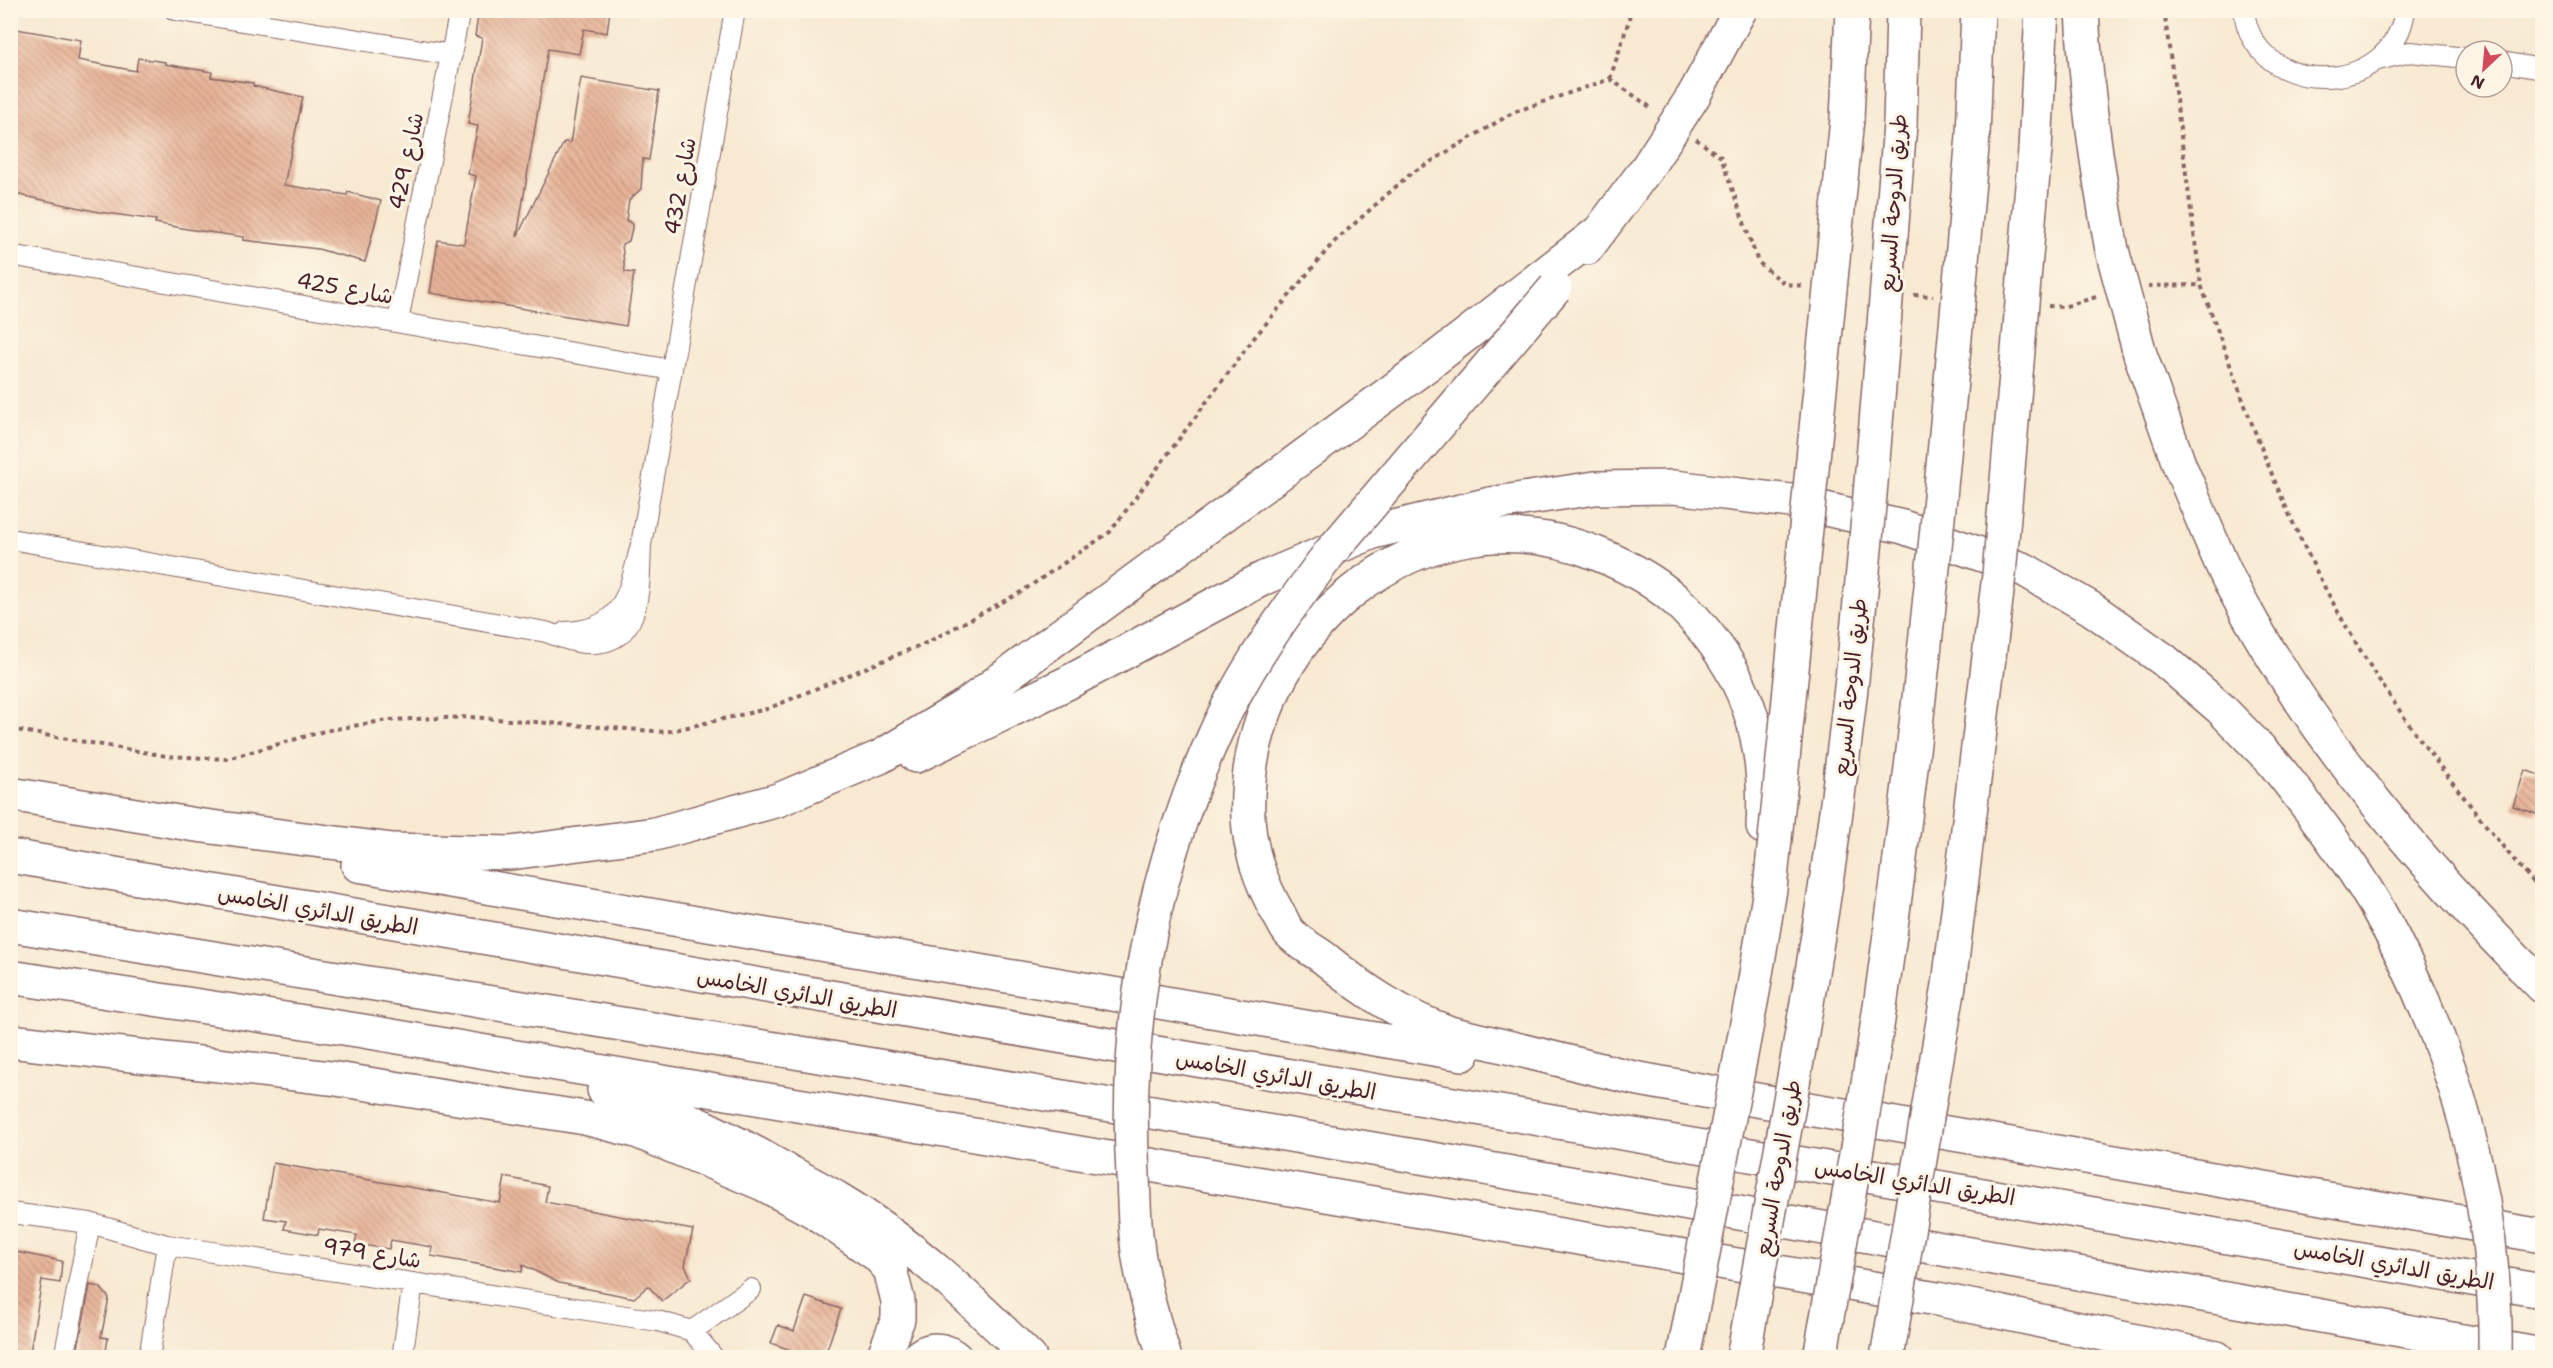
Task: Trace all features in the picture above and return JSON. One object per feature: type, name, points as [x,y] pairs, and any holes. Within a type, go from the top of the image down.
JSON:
[{"type":"highway","points":[[1165,1358],[1137,1244],[1131,1139],[1131,1078],[1139,992],[1151,924],[1168,853],[1221,722],[1253,663],[1298,595],[1329,554],[1600,231],[1694,95],[1740,10]]},
{"type":"highway","points":[[1683,1358],[1753,992],[1770,888],[1847,119],[1852,10]]},
{"type":"highway","name":"طريق الدوحة السريع","points":[[1743,1358],[1812,978],[1842,771],[1864,554],[1900,125],[1903,10]]},
{"type":"highway","points":[[1820,1358],[1883,988],[1910,780],[1935,563],[1973,136],[1978,10]]},
{"type":"highway","points":[[1887,1358],[1949,985],[1999,574],[2035,150],[2042,10]]},
{"type":"highway","points":[[2082,10],[2085,76],[2095,161],[2112,250],[2140,354],[2180,467],[2229,578],[2268,647],[2327,742],[2392,825],[2467,911],[2542,986]]},
{"type":"highway","points":[[778,800],[880,757],[966,705],[1418,372],[1600,231]]},
{"type":"highway","points":[[10,794],[196,825],[393,850],[510,853],[655,834],[854,780],[936,748],[1067,683],[1264,578],[1373,532],[1490,504],[1594,488],[1674,487],[1791,501],[1903,527],[2025,570],[2092,609],[2164,660],[2220,708],[2273,762],[2335,842],[2375,905],[2413,975],[2454,1080],[2480,1176],[2496,1311],[2495,1358]]},
{"type":"highway","points":[[1634,1078],[1450,1033],[1423,1023],[1347,979],[1290,933],[1265,890],[1255,863],[1249,835],[1248,806],[1252,754],[1260,720],[1272,691],[1289,662],[1315,627],[1346,595],[1391,566],[1442,544],[1476,539],[1540,538],[1576,545],[1608,558],[1640,574],[1669,593],[1710,636],[1733,668],[1756,728],[1764,768],[1761,881],[1752,943],[1753,992]]},
{"type":"highway","points":[[196,825],[296,853],[395,872],[1546,1068],[1634,1078],[2542,1236]]},
{"type":"highway","name":"الطريق الدائري الخامس","points":[[10,856],[828,998],[2059,1206],[2542,1292]]},
{"type":"highway","points":[[10,925],[813,1054],[1450,1161],[2542,1355]]},
{"type":"highway","points":[[10,977],[363,1031],[1937,1299],[2217,1358]]},
{"type":"highway","points":[[363,1031],[636,1098],[697,1121],[838,1199],[896,1238],[949,1281],[1030,1358]]},
{"type":"highway","points":[[10,1041],[330,1078],[585,1118],[636,1131],[763,1184],[813,1211],[878,1255],[890,1269],[898,1301],[898,1319],[883,1358]]},
{"type":"highway","points":[[1937,1299],[2152,1358]]},
{"type":"street","points":[[175,10],[452,55]]},
{"type":"street","name":"شارع 429","points":[[398,321],[460,10]]},
{"type":"street","name":"شارع 432","points":[[10,539],[546,632],[583,643],[596,644],[621,633],[636,611],[641,545],[735,10]]},
{"type":"street","points":[[2244,10],[2256,43],[2276,63],[2300,75],[2327,79],[2354,74],[2378,60],[2410,52],[2454,57]]},
{"type":"street","points":[[2378,60],[2394,42],[2405,10]]},
{"type":"street","points":[[2514,64],[2542,69]]},
{"type":"street","name":"شارع 425","points":[[10,255],[672,370]]},
{"type":"street","name":"شارع 979","points":[[10,1213],[90,1223],[167,1245],[658,1321],[692,1331]]},
{"type":"street","points":[[64,1358],[90,1223]]},
{"type":"street","points":[[149,1358],[167,1245]]},
{"type":"street","points":[[402,1358],[413,1284]]},
{"type":"street","points":[[714,1358],[692,1331],[751,1289]]},
{"type":"street","points":[[913,1358],[928,1347],[941,1347],[953,1351],[960,1358]]},
{"type":"path","points":[[1610,79],[1629,20],[1630,10]]},
{"type":"path","points":[[2164,10],[2201,285]]},
{"type":"building","points":[[479,10],[610,10],[607,33],[584,29],[579,54],[548,49],[517,237],[564,142],[570,143],[581,78],[659,91],[649,160],[643,159],[641,189],[629,200],[626,220],[633,224],[629,241],[622,244],[625,272],[634,273],[626,326],[430,293],[438,240],[464,244],[476,176],[468,174],[478,126],[468,124],[482,38],[475,36]]},
{"type":"building","points":[[10,28],[81,40],[78,60],[136,71],[138,58],[165,62],[165,64],[212,72],[211,77],[253,83],[253,86],[303,97],[284,185],[347,195],[348,192],[381,201],[365,262],[318,249],[243,240],[244,237],[155,223],[156,220],[99,212],[10,193]]},
{"type":"building","points":[[2525,770],[2542,776],[2542,797],[2537,814],[2513,806]]},
{"type":"building","points":[[273,1163],[500,1203],[505,1177],[548,1186],[545,1202],[693,1230],[685,1265],[691,1278],[662,1301],[648,1286],[634,1298],[559,1283],[523,1265],[522,1272],[431,1256],[432,1247],[391,1240],[389,1249],[355,1244],[357,1235],[319,1229],[318,1235],[284,1229],[286,1221],[264,1218]]},
{"type":"building","points":[[16,1252],[62,1261],[60,1283],[42,1280],[29,1358],[10,1358],[10,1283]]},
{"type":"building","points":[[90,1285],[100,1287],[109,1298],[101,1337],[108,1338],[105,1358],[76,1358]]},
{"type":"building","points":[[806,1297],[841,1309],[824,1358],[813,1358],[771,1343],[778,1325],[794,1331]]}]
